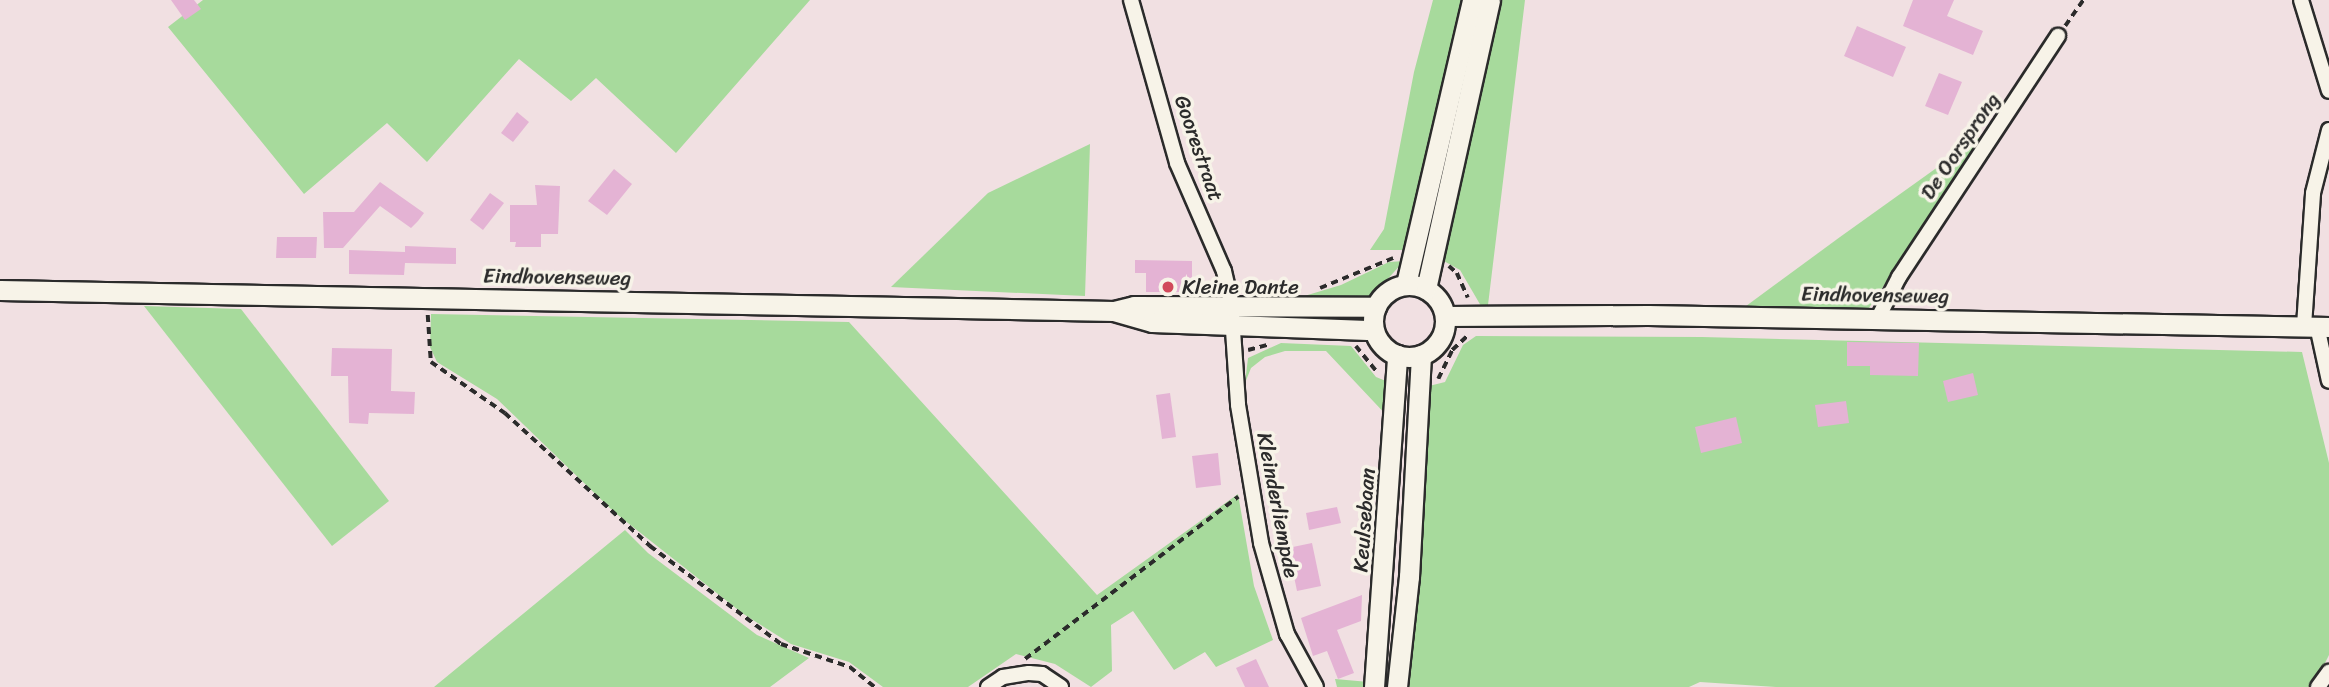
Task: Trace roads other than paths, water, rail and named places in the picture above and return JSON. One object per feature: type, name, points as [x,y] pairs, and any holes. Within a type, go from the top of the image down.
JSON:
[{"type":"main road","points":[[1406,284],[1472,0]]},
{"type":"main road","points":[[1426,289],[1490,0]]},
{"type":"main road","points":[[1406,284],[1426,289],[1438,299],[1445,316],[1438,343],[1421,355],[1397,355],[1386,349],[1374,330],[1376,307],[1387,292],[1406,284]]},
{"type":"main road","name":"Eindhovenseweg","points":[[0,290],[1114,311],[1135,321],[1376,307]]},
{"type":"main road","name":"Eindhovenseweg","points":[[1231,316],[1374,330]]},
{"type":"main road","name":"Eindhovenseweg","points":[[1445,316],[1477,325],[1878,318],[2317,326]]},
{"type":"main road","name":"Keulsebaan","points":[[1374,687],[1397,355]]},
{"type":"main road","points":[[1397,687],[1409,577],[1421,355]]},
{"type":"street","name":"Goorestraat","points":[[1131,0],[1177,163],[1220,262],[1231,316]]},
{"type":"street","points":[[2301,0],[2329,91]]},
{"type":"street","name":"De Oorsprong","points":[[1878,318],[1899,277],[2058,36]]},
{"type":"street","points":[[2329,130],[2313,193],[2317,326],[2329,381]]},
{"type":"street","name":"Kleinderliempde","points":[[1231,316],[1251,487],[1279,610],[1298,660],[1316,687]]},
{"type":"street","points":[[2318,687],[2329,671]]},
{"type":"street","points":[[988,687],[1017,673],[1042,674],[1061,687]]},
{"type":"place","name":"Kleine Dante","points":[[1168,287]]}]
